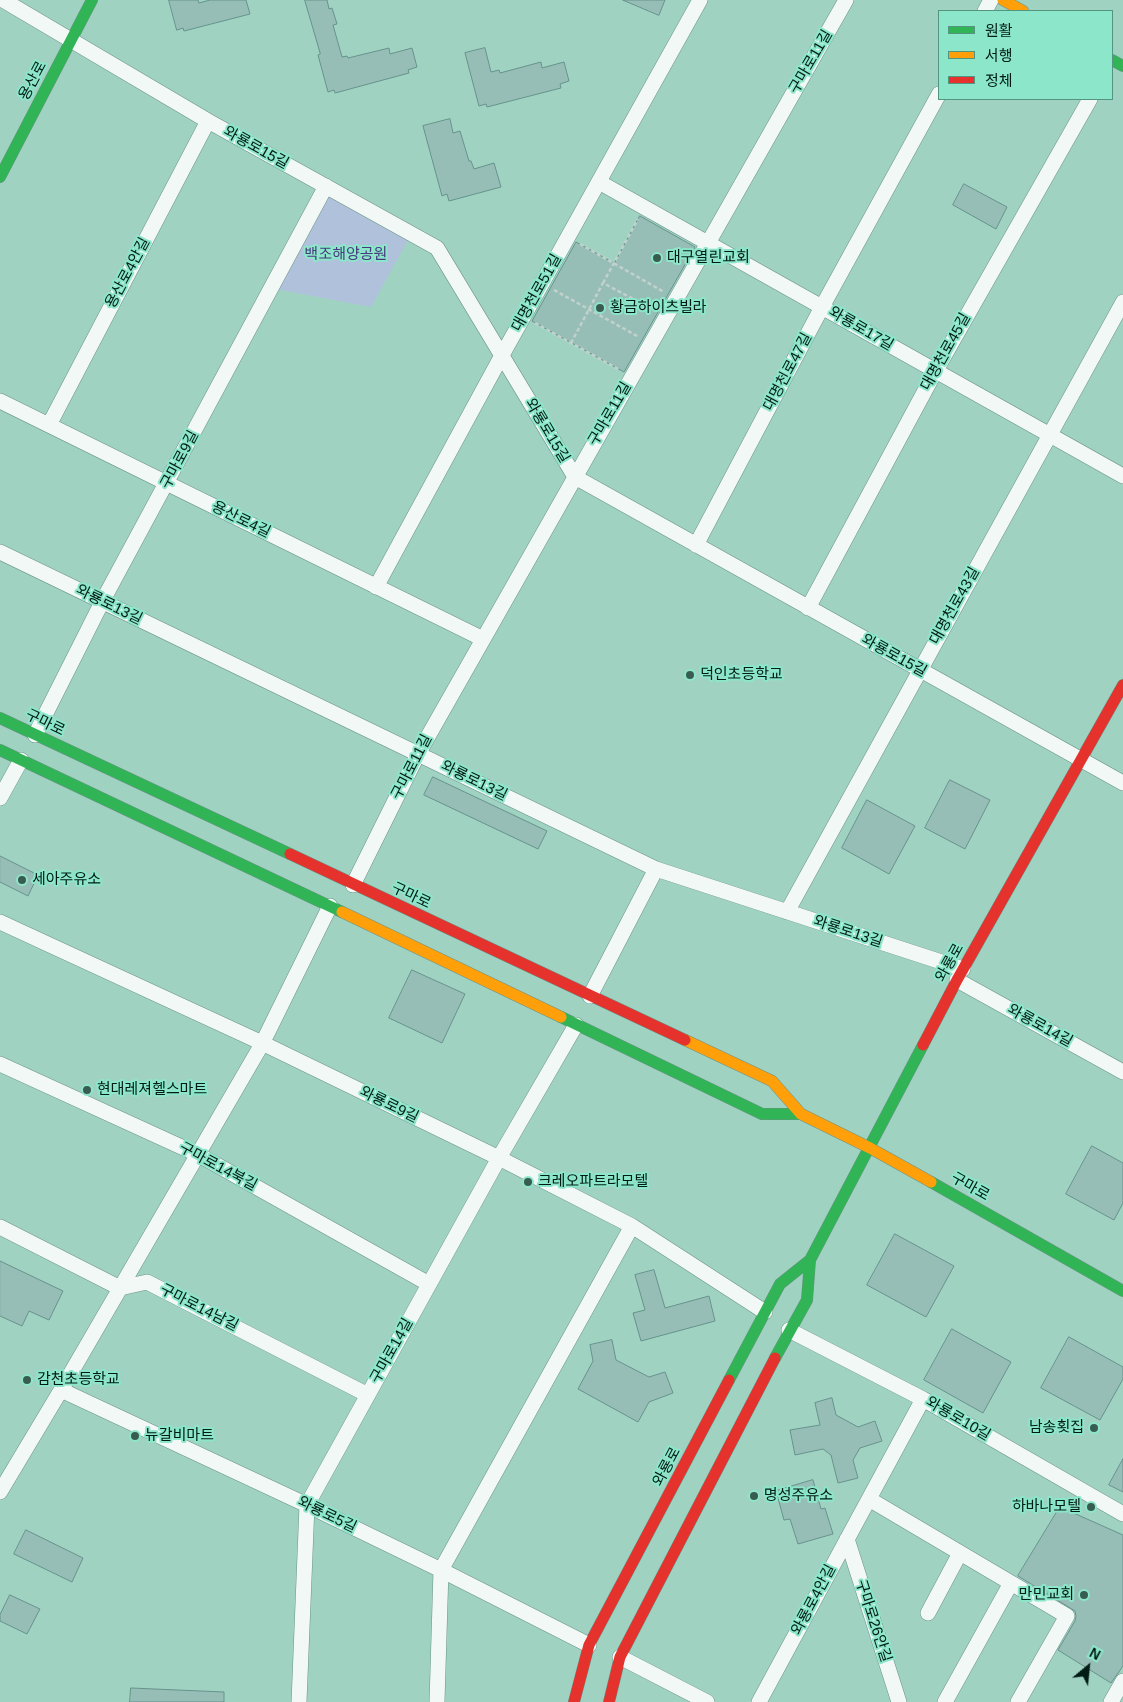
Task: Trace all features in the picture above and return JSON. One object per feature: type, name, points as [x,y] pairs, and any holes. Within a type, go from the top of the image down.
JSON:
[{"type":"main road","name":"용산로","points":[[0,177],[92,0]]},
{"type":"main road","points":[[1003,0],[1021,10]]},
{"type":"main road","name":"와룡로","points":[[574,1702],[589,1645],[780,1284],[810,1260],[960,974],[1123,685]]},
{"type":"main road","name":"구마로","points":[[0,718],[772,1081],[801,1114],[870,1148],[1123,1290]]},
{"type":"main road","name":"구마로","points":[[0,750],[762,1114],[801,1114]]},
{"type":"main road","name":"와룡로","points":[[609,1702],[620,1657],[789,1330],[807,1300],[810,1260]]},
{"type":"street","name":"와룡로15길","points":[[3,0],[208,121],[437,248],[575,477],[1123,783]]},
{"type":"street","name":"대명천로51길","points":[[376,587],[501,357],[700,0]]},
{"type":"street","name":"구마로11길","points":[[353,885],[418,754],[846,0]]},
{"type":"street","name":"대명천로47길","points":[[696,545],[822,307],[938,96]]},
{"type":"street","name":"대명천로45길","points":[[808,608],[934,372],[1089,100]]},
{"type":"street","name":"용산로4안길","points":[[48,425],[208,121]]},
{"type":"street","name":"와룡로17길","points":[[598,182],[934,372],[1123,476]]},
{"type":"street","name":"구마로9길","points":[[35,735],[102,602],[326,186]]},
{"type":"street","name":"대명천로43길","points":[[787,912],[1123,302]]},
{"type":"street","name":"용산로4길","points":[[0,401],[483,639]]},
{"type":"street","name":"와룡로13길","points":[[0,552],[656,868],[787,912],[960,974]]},
{"type":"street","points":[[0,798],[21,760]]},
{"type":"street","points":[[590,996],[656,868]]},
{"type":"street","points":[[0,1492],[62,1390],[262,1044],[330,906]]},
{"type":"street","name":"와룡로9길","points":[[0,922],[262,1044],[498,1158],[632,1226],[765,1312]]},
{"type":"street","name":"와룡로14길","points":[[960,974],[1123,1072]]},
{"type":"street","name":"구마로14길","points":[[299,1702],[307,1505],[498,1158],[576,1025]]},
{"type":"street","name":"구마로14북길","points":[[0,1064],[198,1155],[430,1284]]},
{"type":"street","points":[[437,1702],[441,1570],[632,1226]]},
{"type":"street","points":[[0,1227],[120,1288]]},
{"type":"street","name":"구마로14남길","points":[[120,1288],[147,1282],[368,1395]]},
{"type":"street","name":"와룡로10길","points":[[789,1330],[923,1399],[1123,1514]]},
{"type":"street","name":"와룡로5길","points":[[62,1390],[307,1505],[589,1645]]},
{"type":"street","name":"와룡로4안길","points":[[759,1702],[923,1399]]},
{"type":"street","points":[[869,1499],[1067,1616],[1018,1702]]},
{"type":"street","name":"구마로26안길","points":[[847,1539],[899,1702]]},
{"type":"street","points":[[928,1613],[960,1553]]},
{"type":"street","points":[[945,1702],[1011,1583]]},
{"type":"street","points":[[620,1657],[707,1702]]},
{"type":"street","points":[[1111,1702],[1123,1681]]},
{"type":"path","points":[[571,343],[644,208]]},
{"type":"path","points":[[568,237],[676,299]]},
{"type":"path","points":[[603,283],[666,317]]},
{"type":"path","points":[[542,284],[651,343]]},
{"type":"path","points":[[524,317],[632,377]]},
{"type":"green space","name":"백조해양공원","points":[[328,192],[409,238],[371,307],[276,289]]},
{"type":"building","points":[[169,0],[198,0],[199,3],[210,0],[246,0],[250,14],[184,31],[183,28],[177,30]]},
{"type":"building","points":[[305,0],[327,0],[329,9],[332,8],[337,24],[333,25],[342,57],[347,56],[348,58],[389,48],[390,54],[412,48],[417,67],[408,70],[409,73],[335,93],[334,90],[328,92]]},
{"type":"building","points":[[623,0],[665,0],[659,15]]},
{"type":"building","points":[[485,48],[491,72],[499,70],[500,73],[541,62],[542,68],[564,62],[569,81],[560,84],[561,88],[487,107],[486,104],[479,106],[465,53]]},
{"type":"building","points":[[450,119],[453,133],[460,131],[469,161],[471,161],[474,169],[494,163],[501,187],[449,201],[447,194],[442,196],[423,126]]},
{"type":"building","points":[[964,184],[1007,207],[996,229],[953,205]]},
{"type":"building","name":"황금하이츠빌라","points":[[640,216],[695,247],[624,372],[532,321],[576,242],[614,263]]},
{"type":"building","points":[[433,777],[547,831],[538,849],[424,795]]},
{"type":"building","points":[[950,780],[990,800],[965,849],[925,828]]},
{"type":"building","points":[[867,800],[915,826],[889,874],[842,848]]},
{"type":"building","points":[[0,856],[38,875],[28,896],[0,882]]},
{"type":"building","points":[[412,970],[465,994],[442,1043],[389,1018]]},
{"type":"building","points":[[1092,1146],[1123,1163],[1123,1203],[1114,1220],[1066,1194]]},
{"type":"building","points":[[895,1234],[954,1266],[926,1317],[867,1285]]},
{"type":"building","points":[[0,1261],[63,1291],[49,1320],[29,1311],[22,1326],[0,1316]]},
{"type":"building","points":[[654,1270],[665,1308],[709,1296],[715,1321],[641,1341],[633,1313],[645,1310],[635,1275]]},
{"type":"building","points":[[952,1329],[1011,1362],[983,1413],[924,1380]]},
{"type":"building","points":[[1069,1337],[1123,1367],[1123,1379],[1100,1420],[1041,1388]]},
{"type":"building","points":[[612,1340],[616,1360],[649,1377],[665,1372],[673,1393],[649,1402],[638,1422],[578,1389],[593,1361],[590,1345]]},
{"type":"building","points":[[832,1398],[836,1415],[858,1427],[875,1421],[882,1441],[860,1448],[853,1460],[858,1478],[838,1483],[831,1455],[823,1449],[795,1455],[790,1430],[820,1425],[815,1403]]},
{"type":"building","points":[[1123,1459],[1123,1492],[1109,1485]]},
{"type":"building","points":[[813,1480],[821,1509],[825,1508],[833,1534],[798,1544],[790,1519],[784,1520],[776,1491]]},
{"type":"building","name":"만민교회","points":[[1060,1507],[1123,1535],[1123,1666],[1111,1683],[1058,1650],[1075,1621],[1075,1611],[1018,1576]]},
{"type":"building","points":[[26,1530],[83,1558],[72,1582],[14,1554]]},
{"type":"building","points":[[10,1595],[40,1609],[27,1634],[0,1621],[0,1615]]},
{"type":"building","points":[[131,1688],[224,1692],[224,1702],[130,1702]]},
{"type":"traffic: fast","points":[[0,177],[92,0]]},
{"type":"traffic: fast","points":[[1113,61],[1123,66]]},
{"type":"traffic: fast","points":[[0,718],[290,854]]},
{"type":"traffic: fast","points":[[0,750],[342,912]]},
{"type":"traffic: fast","points":[[561,1017],[762,1114],[801,1114]]},
{"type":"traffic: fast","points":[[729,1380],[780,1284],[810,1260],[923,1045]]},
{"type":"traffic: fast","points":[[931,1182],[1123,1291]]},
{"type":"traffic: fast","points":[[775,1358],[807,1300],[810,1260]]},
{"type":"traffic: slow","points":[[1003,0],[1021,10]]},
{"type":"traffic: slow","points":[[342,912],[561,1017]]},
{"type":"traffic: slow","points":[[685,1040],[772,1081],[801,1114],[870,1148],[931,1182]]},
{"type":"traffic: jam","points":[[923,1045],[957,980],[1123,685]]},
{"type":"traffic: jam","points":[[290,854],[685,1040]]},
{"type":"traffic: jam","points":[[609,1702],[620,1657],[775,1358]]},
{"type":"traffic: jam","points":[[574,1702],[589,1645],[729,1380]]},
{"type":"place","name":"대구열린교회","points":[[657,258]]},
{"type":"place","name":"황금하이츠빌라","points":[[600,308]]},
{"type":"place","name":"덕인초등학교","points":[[690,675]]},
{"type":"place","name":"세아주유소","points":[[22,880]]},
{"type":"place","name":"현대레져헬스마트","points":[[87,1090]]},
{"type":"place","name":"크레오파트라모텔","points":[[528,1182]]},
{"type":"place","name":"감천초등학교","points":[[27,1380]]},
{"type":"place","name":"남송횟집","points":[[1094,1428]]},
{"type":"place","name":"뉴갈비마트","points":[[135,1436]]},
{"type":"place","name":"명성주유소","points":[[754,1496]]},
{"type":"place","name":"하바나모텔","points":[[1091,1507]]},
{"type":"place","name":"만민교회","points":[[1084,1595]]}]
